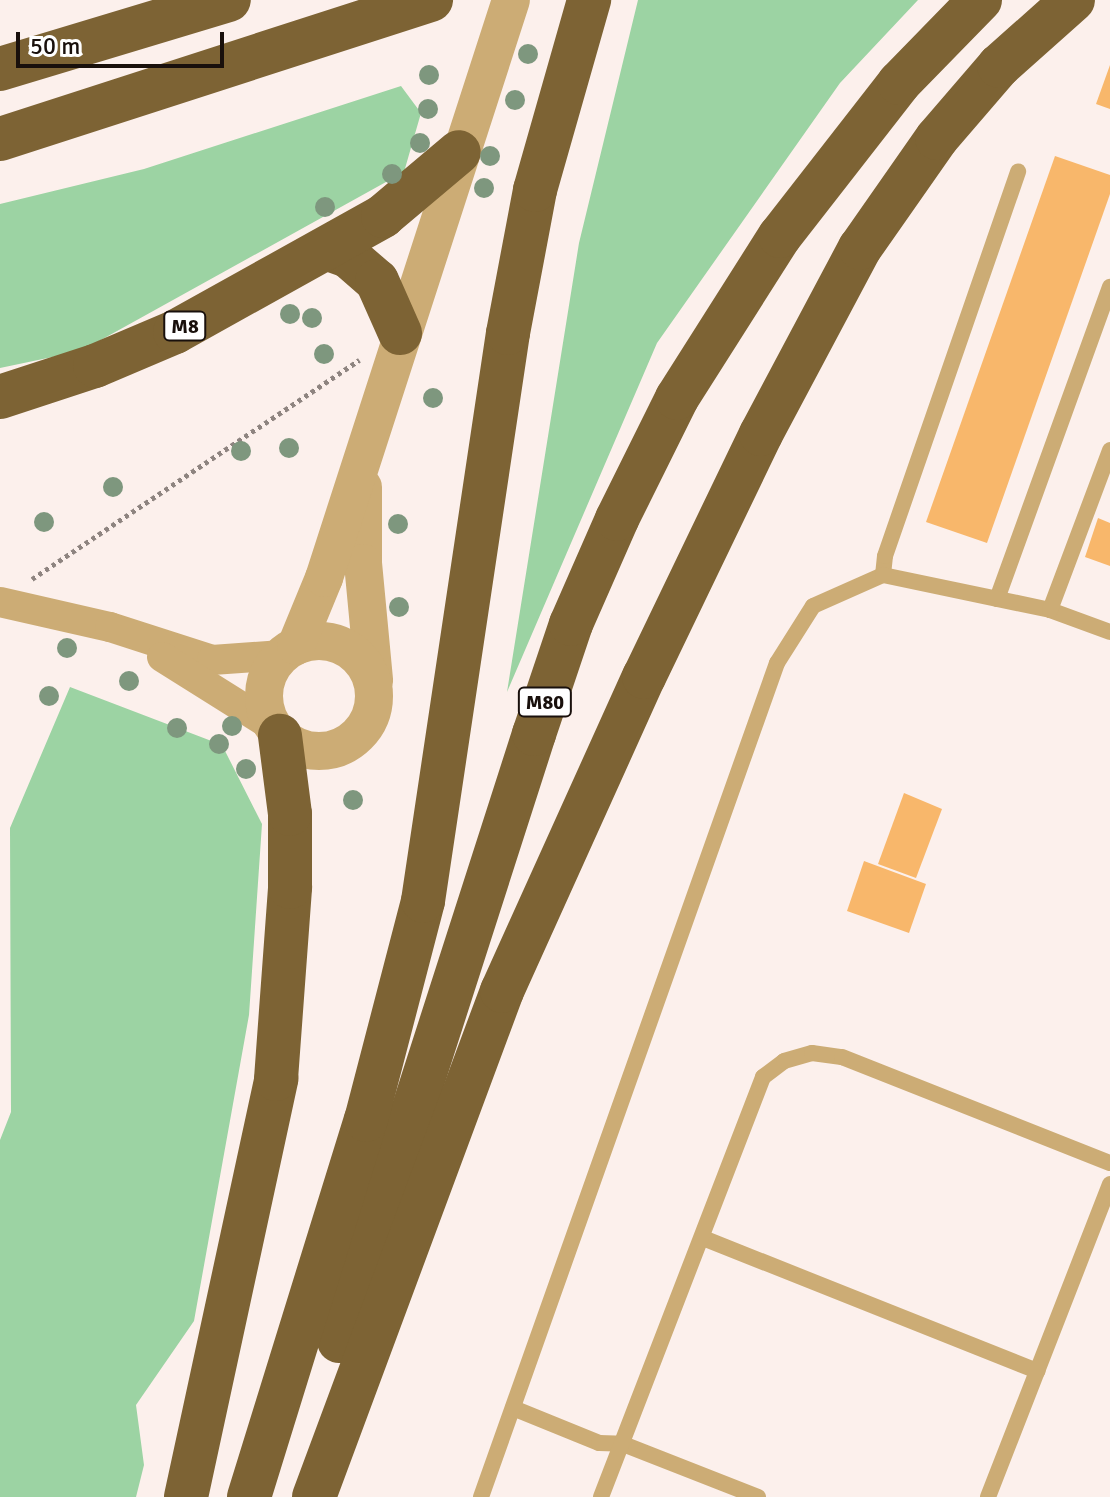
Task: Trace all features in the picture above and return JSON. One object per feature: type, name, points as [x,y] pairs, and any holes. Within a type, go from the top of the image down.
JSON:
[{"type":"highway","points":[[0,69],[229,0]]},
{"type":"highway","points":[[0,139],[309,43],[431,0]]},
{"type":"highway","points":[[249,1497],[366,1120],[423,901],[510,319],[535,190],[589,0]]},
{"type":"highway","name":"M80","points":[[291,1497],[534,734],[571,624],[617,519],[677,398],[780,236],[889,95],[980,0]]},
{"type":"highway","points":[[314,1497],[502,991],[637,691],[761,434],[860,248],[937,138],[999,66],[1073,0]]},
{"type":"highway","name":"M8","points":[[0,397],[95,366],[175,332],[328,249],[424,187],[459,152]]},
{"type":"highway","points":[[328,249],[348,256],[377,281],[400,333]]},
{"type":"highway","points":[[186,1497],[276,1079],[290,887],[290,814],[276,731]]},
{"type":"street","points":[[276,731],[264,689],[289,650],[324,578],[400,333],[511,0]]},
{"type":"street","points":[[110,627],[276,731],[318,752],[350,743],[370,719],[374,687],[361,514],[371,424]]},
{"type":"street","points":[[0,602],[110,627],[212,660],[289,650],[328,641],[346,647],[360,658],[374,687]]},
{"type":"lane","points":[[883,575],[885,556],[1018,171]]},
{"type":"lane","points":[[997,599],[1110,287]]},
{"type":"lane","points":[[1050,610],[1110,450]]},
{"type":"lane","points":[[481,1497],[777,663],[813,606],[883,575],[1050,610],[1110,632]]},
{"type":"lane","points":[[601,1497],[763,1077],[784,1061],[812,1053],[842,1057],[1110,1163]]},
{"type":"lane","points":[[988,1497],[1110,1184]]},
{"type":"lane","points":[[703,1238],[1037,1371]]},
{"type":"lane","points":[[513,1408],[599,1443],[623,1444],[758,1497]]},
{"type":"path","points":[[26,584],[400,333]]},
{"type":"green space","points":[[638,0],[918,0],[840,83],[657,343],[507,692],[579,243]]},
{"type":"green space","points":[[401,86],[421,113],[404,172],[81,351],[0,368],[0,204],[144,169]]},
{"type":"green space","points":[[70,687],[222,745],[262,824],[249,1015],[194,1321],[136,1405],[144,1465],[136,1497],[0,1497],[0,1140],[11,1112],[10,828]]},
{"type":"building","points":[[1110,65],[1110,109],[1096,104]]},
{"type":"building","points":[[1055,156],[1110,175],[1110,194],[987,543],[926,522]]},
{"type":"building","points":[[1098,518],[1110,523],[1110,566],[1085,557]]},
{"type":"building","points":[[904,793],[942,809],[916,878],[878,864]]},
{"type":"building","points":[[864,861],[926,884],[909,933],[847,911]]}]
